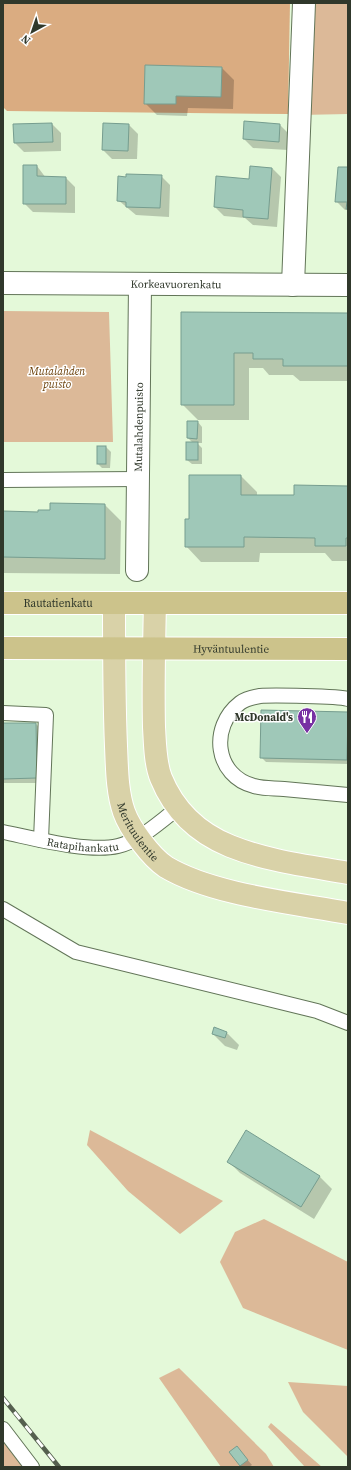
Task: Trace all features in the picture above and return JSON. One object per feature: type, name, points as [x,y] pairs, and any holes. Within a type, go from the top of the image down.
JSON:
[{"type":"highway","name":"Rautatienkatu","points":[[3,603],[114,604]]},
{"type":"highway","points":[[114,604],[348,603]]},
{"type":"highway","points":[[3,648],[114,648]]},
{"type":"highway","name":"Hyväntuulentie","points":[[114,648],[348,649]]},
{"type":"main road","points":[[155,603],[155,748],[160,777],[177,809],[201,831],[229,846],[255,854],[348,873]]},
{"type":"main road","name":"Merituulentie","points":[[114,604],[113,687],[118,780],[124,812],[137,838],[165,866],[196,881],[246,894],[348,913]]},
{"type":"street","points":[[293,285],[304,3]]},
{"type":"street","name":"Korkeavuorenkatu","points":[[3,283],[348,285]]},
{"type":"street","name":"Mutalahdenpuisto","points":[[137,570],[140,284]]},
{"type":"lane","points":[[3,480],[138,479]]},
{"type":"lane","points":[[348,700],[260,696],[241,702],[222,725],[219,735],[219,746],[223,763],[236,777],[254,786],[348,795]]},
{"type":"lane","points":[[3,713],[46,715],[41,840]]},
{"type":"lane","name":"Ratapihankatu","points":[[3,832],[41,840],[88,847],[117,846],[137,838],[177,809]]},
{"type":"lane","points":[[3,909],[76,952],[317,1011],[348,1023]]},
{"type":"lane","points":[[3,1429],[32,1467]]},
{"type":"green space","points":[[304,3],[348,3],[348,114],[300,115]]},
{"type":"green space","name":"Mutalahden puisto","points":[[3,311],[109,312],[113,442],[3,442]]},
{"type":"green space","points":[[90,1130],[223,1201],[180,1234],[128,1191],[87,1145]]},
{"type":"green space","points":[[264,1219],[348,1262],[348,1350],[243,1308],[220,1262],[235,1232]]},
{"type":"green space","points":[[179,1368],[266,1454],[274,1467],[221,1467],[159,1378]]},
{"type":"green space","points":[[288,1382],[348,1386],[348,1457],[303,1412]]},
{"type":"green space","points":[[271,1423],[322,1467],[305,1467],[268,1427]]},
{"type":"green space","points":[[3,1440],[24,1467],[3,1467]]},
{"type":"shaded area","points":[[3,3],[290,3],[288,114],[7,111],[3,107]]},
{"type":"building","points":[[145,65],[222,67],[221,97],[176,96],[176,104],[144,104]]},
{"type":"building","points":[[244,121],[280,124],[279,142],[243,139]]},
{"type":"building","points":[[52,123],[53,142],[14,143],[13,124]]},
{"type":"building","points":[[103,123],[129,124],[128,151],[102,150]]},
{"type":"building","points":[[23,165],[37,165],[37,176],[66,177],[66,204],[23,204]]},
{"type":"building","points":[[250,166],[272,168],[268,219],[243,217],[243,210],[214,207],[216,176],[249,179]]},
{"type":"building","points":[[338,167],[348,167],[348,209],[346,209],[347,202],[335,202]]},
{"type":"building","points":[[126,174],[162,175],[160,208],[126,207],[126,202],[117,201],[118,176],[126,177]]},
{"type":"building","points":[[181,312],[348,313],[348,366],[283,366],[283,359],[253,359],[253,353],[234,353],[234,405],[181,405]]},
{"type":"building","points":[[187,421],[198,421],[197,439],[187,438]]},
{"type":"building","points":[[186,442],[198,442],[198,460],[186,460]]},
{"type":"building","points":[[97,446],[106,446],[106,464],[97,464]]},
{"type":"building","points":[[189,475],[241,475],[241,495],[294,495],[294,485],[348,486],[348,538],[346,538],[346,546],[315,546],[315,538],[244,537],[244,547],[185,547],[185,519],[189,519]]},
{"type":"building","points":[[50,503],[105,504],[105,559],[3,557],[3,511],[38,512],[38,510],[50,510]]},
{"type":"building","points":[[261,710],[348,712],[347,760],[260,758]]},
{"type":"building","points":[[3,723],[36,723],[37,778],[3,779]]},
{"type":"building","points":[[214,1027],[227,1032],[225,1038],[212,1034]]},
{"type":"building","points":[[246,1130],[320,1176],[301,1207],[227,1162]]},
{"type":"building","points":[[237,1446],[248,1460],[240,1466],[229,1452]]},
{"type":"railway","points":[[3,1398],[59,1467]]},
{"type":"place","name":"McDonald's","points":[[307,734]]}]
